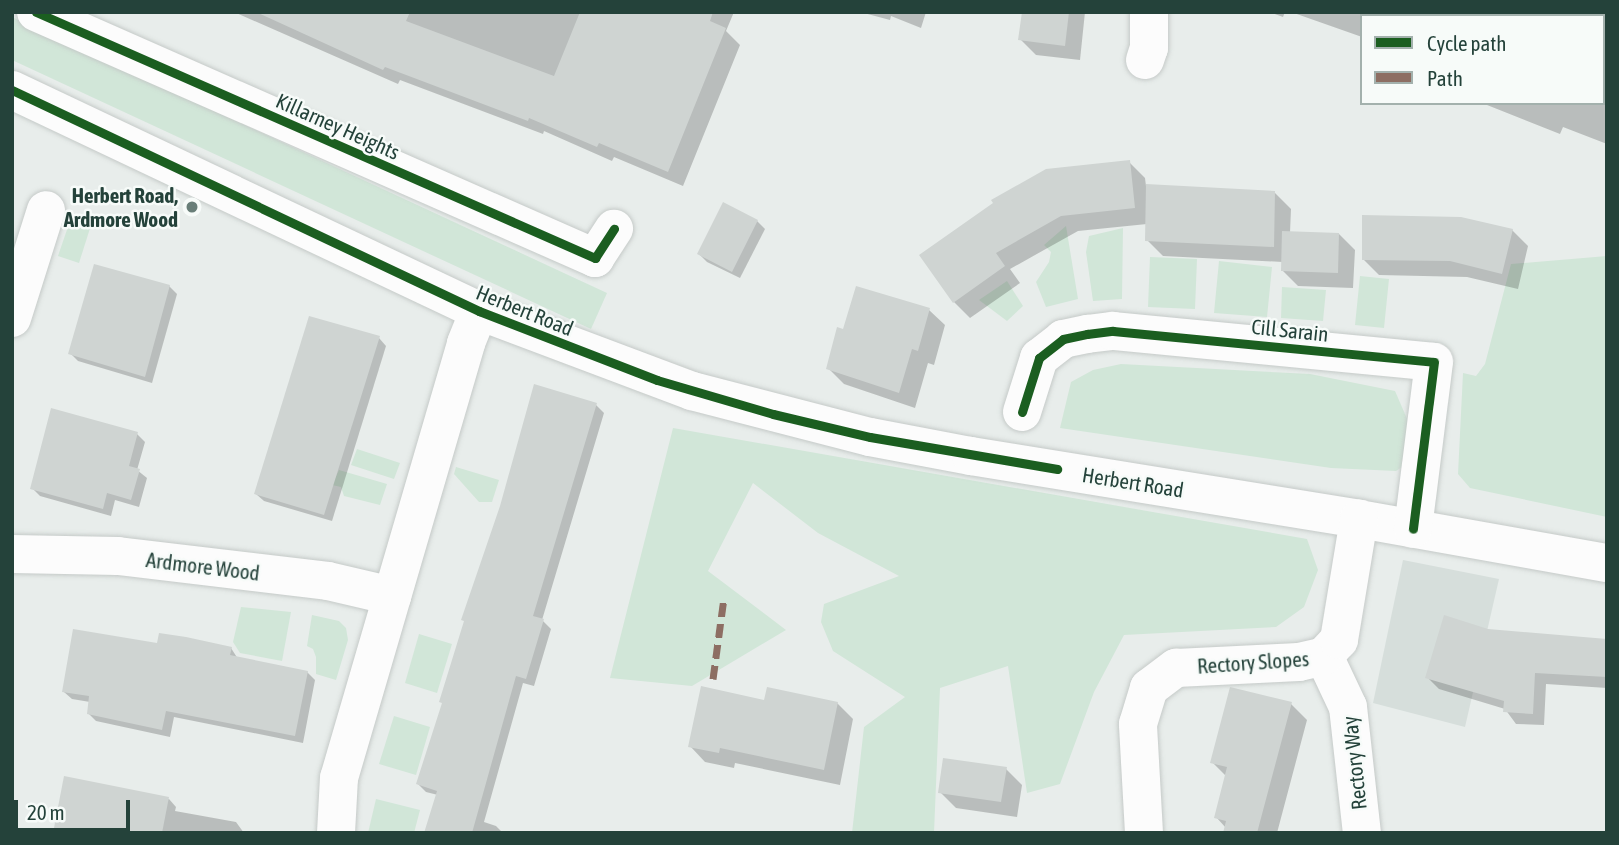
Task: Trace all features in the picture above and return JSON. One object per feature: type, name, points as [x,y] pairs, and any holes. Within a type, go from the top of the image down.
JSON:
[{"type":"street","name":"Killarney Heights","points":[[36,12],[594,258],[614,229]]},
{"type":"street","points":[[1145,60],[1149,12]]},
{"type":"street","name":"Herbert Road","points":[[12,90],[479,311],[680,388],[858,434],[971,456],[1359,519],[1607,563]]},
{"type":"street","points":[[12,318],[20,261],[46,209]]},
{"type":"street","points":[[335,833],[339,778],[466,343],[479,311]]},
{"type":"street","name":"Cill Sarain","points":[[1022,412],[1039,358],[1063,339],[1087,334],[1113,331],[1434,362],[1413,529]]},
{"type":"street","name":"Rectory Slopes","points":[[1144,833],[1138,724],[1149,688],[1176,668],[1299,662],[1324,656],[1339,640],[1359,519]]},
{"type":"street","name":"Ardmore Wood","points":[[12,554],[118,556],[328,581],[392,596]]},
{"type":"street","name":"Rectory Way","points":[[1324,656],[1348,707],[1362,833]]},
{"type":"shaded area","points":[[1403,560],[1499,579],[1465,727],[1373,703]]},
{"type":"green space","points":[[12,17],[607,293],[591,329],[12,60]]},
{"type":"green space","points":[[72,215],[92,222],[79,263],[58,256]]},
{"type":"green space","points":[[1066,226],[1078,299],[1046,307],[1036,282],[1049,262],[1051,252],[1044,245]]},
{"type":"green space","points":[[1123,228],[1122,299],[1093,301],[1086,252],[1089,236]]},
{"type":"green space","points":[[1607,256],[1607,517],[1470,488],[1458,474],[1463,373],[1476,376],[1485,364],[1511,264]]},
{"type":"green space","points":[[1150,257],[1197,259],[1195,309],[1148,307]]},
{"type":"green space","points":[[1219,261],[1272,267],[1267,317],[1214,313]]},
{"type":"green space","points":[[1360,276],[1389,279],[1384,328],[1355,325]]},
{"type":"green space","points":[[1007,281],[1023,306],[1007,321],[979,300]]},
{"type":"green space","points":[[1282,287],[1326,290],[1323,321],[1281,318]]},
{"type":"green space","points":[[1121,364],[1310,374],[1395,391],[1408,421],[1405,465],[1396,471],[1331,468],[1060,428],[1071,382],[1093,370]]},
{"type":"green space","points":[[673,428],[1307,539],[1318,570],[1304,607],[1276,627],[1124,635],[1094,692],[1060,784],[1027,793],[1008,666],[940,688],[934,833],[852,833],[864,727],[905,697],[833,651],[821,622],[824,604],[899,576],[818,533],[753,483],[708,571],[786,630],[692,686],[610,678]]},
{"type":"green space","points":[[357,449],[400,463],[394,479],[351,465]]},
{"type":"green space","points":[[456,467],[499,480],[492,502],[479,502],[454,474]]},
{"type":"green space","points":[[339,470],[387,484],[380,505],[344,496],[341,487],[332,485]]},
{"type":"green space","points":[[241,607],[291,612],[282,661],[240,653],[233,642]]},
{"type":"green space","points":[[312,615],[339,621],[346,628],[348,640],[336,680],[316,674],[316,657],[313,649],[307,646]]},
{"type":"green space","points":[[419,634],[452,644],[437,693],[405,683]]},
{"type":"green space","points":[[394,716],[430,727],[416,775],[379,764]]},
{"type":"green space","points":[[376,799],[420,810],[414,833],[368,833]]},
{"type":"building","points":[[256,12],[410,12],[406,21],[554,76],[580,12],[713,12],[710,21],[726,28],[668,172],[599,143],[597,147],[529,118],[528,121],[385,67],[383,70]]},
{"type":"building","points":[[1022,12],[1069,12],[1065,46],[1018,40]]},
{"type":"building","points":[[1130,160],[1135,208],[1061,216],[996,253],[1005,266],[953,303],[919,255],[993,203],[991,200],[1046,169]]},
{"type":"building","points":[[1146,184],[1275,191],[1274,247],[1145,241]]},
{"type":"building","points":[[723,202],[758,220],[732,272],[697,254]]},
{"type":"building","points":[[1362,215],[1461,217],[1513,229],[1502,274],[1450,261],[1362,260]]},
{"type":"building","points":[[1282,231],[1339,233],[1338,273],[1281,271]]},
{"type":"building","points":[[94,264],[170,285],[145,377],[68,354]]},
{"type":"building","points":[[856,286],[930,308],[918,351],[912,349],[899,393],[826,369],[837,327],[843,329]]},
{"type":"building","points":[[309,316],[380,336],[324,515],[254,494]]},
{"type":"building","points":[[534,384],[597,403],[533,616],[544,619],[526,679],[516,676],[472,833],[424,833],[437,791],[416,784],[442,703],[439,702],[464,621],[461,620],[500,506]]},
{"type":"building","points":[[51,408],[138,432],[129,466],[140,469],[131,500],[107,493],[103,509],[30,489]]},
{"type":"building","points":[[1444,615],[1488,629],[1607,639],[1607,677],[1535,673],[1533,714],[1503,712],[1504,701],[1425,678]]},
{"type":"building","points":[[73,629],[157,643],[159,633],[186,637],[232,647],[230,655],[308,671],[295,736],[166,711],[162,730],[87,714],[89,696],[62,692]]},
{"type":"building","points":[[701,686],[764,700],[767,687],[838,702],[824,770],[720,748],[719,753],[688,747]]},
{"type":"building","points":[[1230,687],[1292,702],[1257,833],[1223,833],[1226,821],[1214,818],[1227,767],[1210,763]]},
{"type":"building","points":[[943,758],[1007,767],[1001,802],[938,793]]},
{"type":"building","points":[[64,776],[169,797],[162,833],[53,833]]},
{"type":"marked path","points":[[713,679],[724,598]]},
{"type":"cycle path","points":[[36,12],[595,258],[614,229]]},
{"type":"cycle path","points":[[12,90],[479,311],[657,380],[773,414],[870,437],[1057,469]]},
{"type":"cycle path","points":[[1022,412],[1039,358],[1063,339],[1087,334],[1113,331],[1434,362],[1413,529]]},
{"type":"place","name":"Herbert Road, Ardmore Wood","points":[[192,207]]}]
